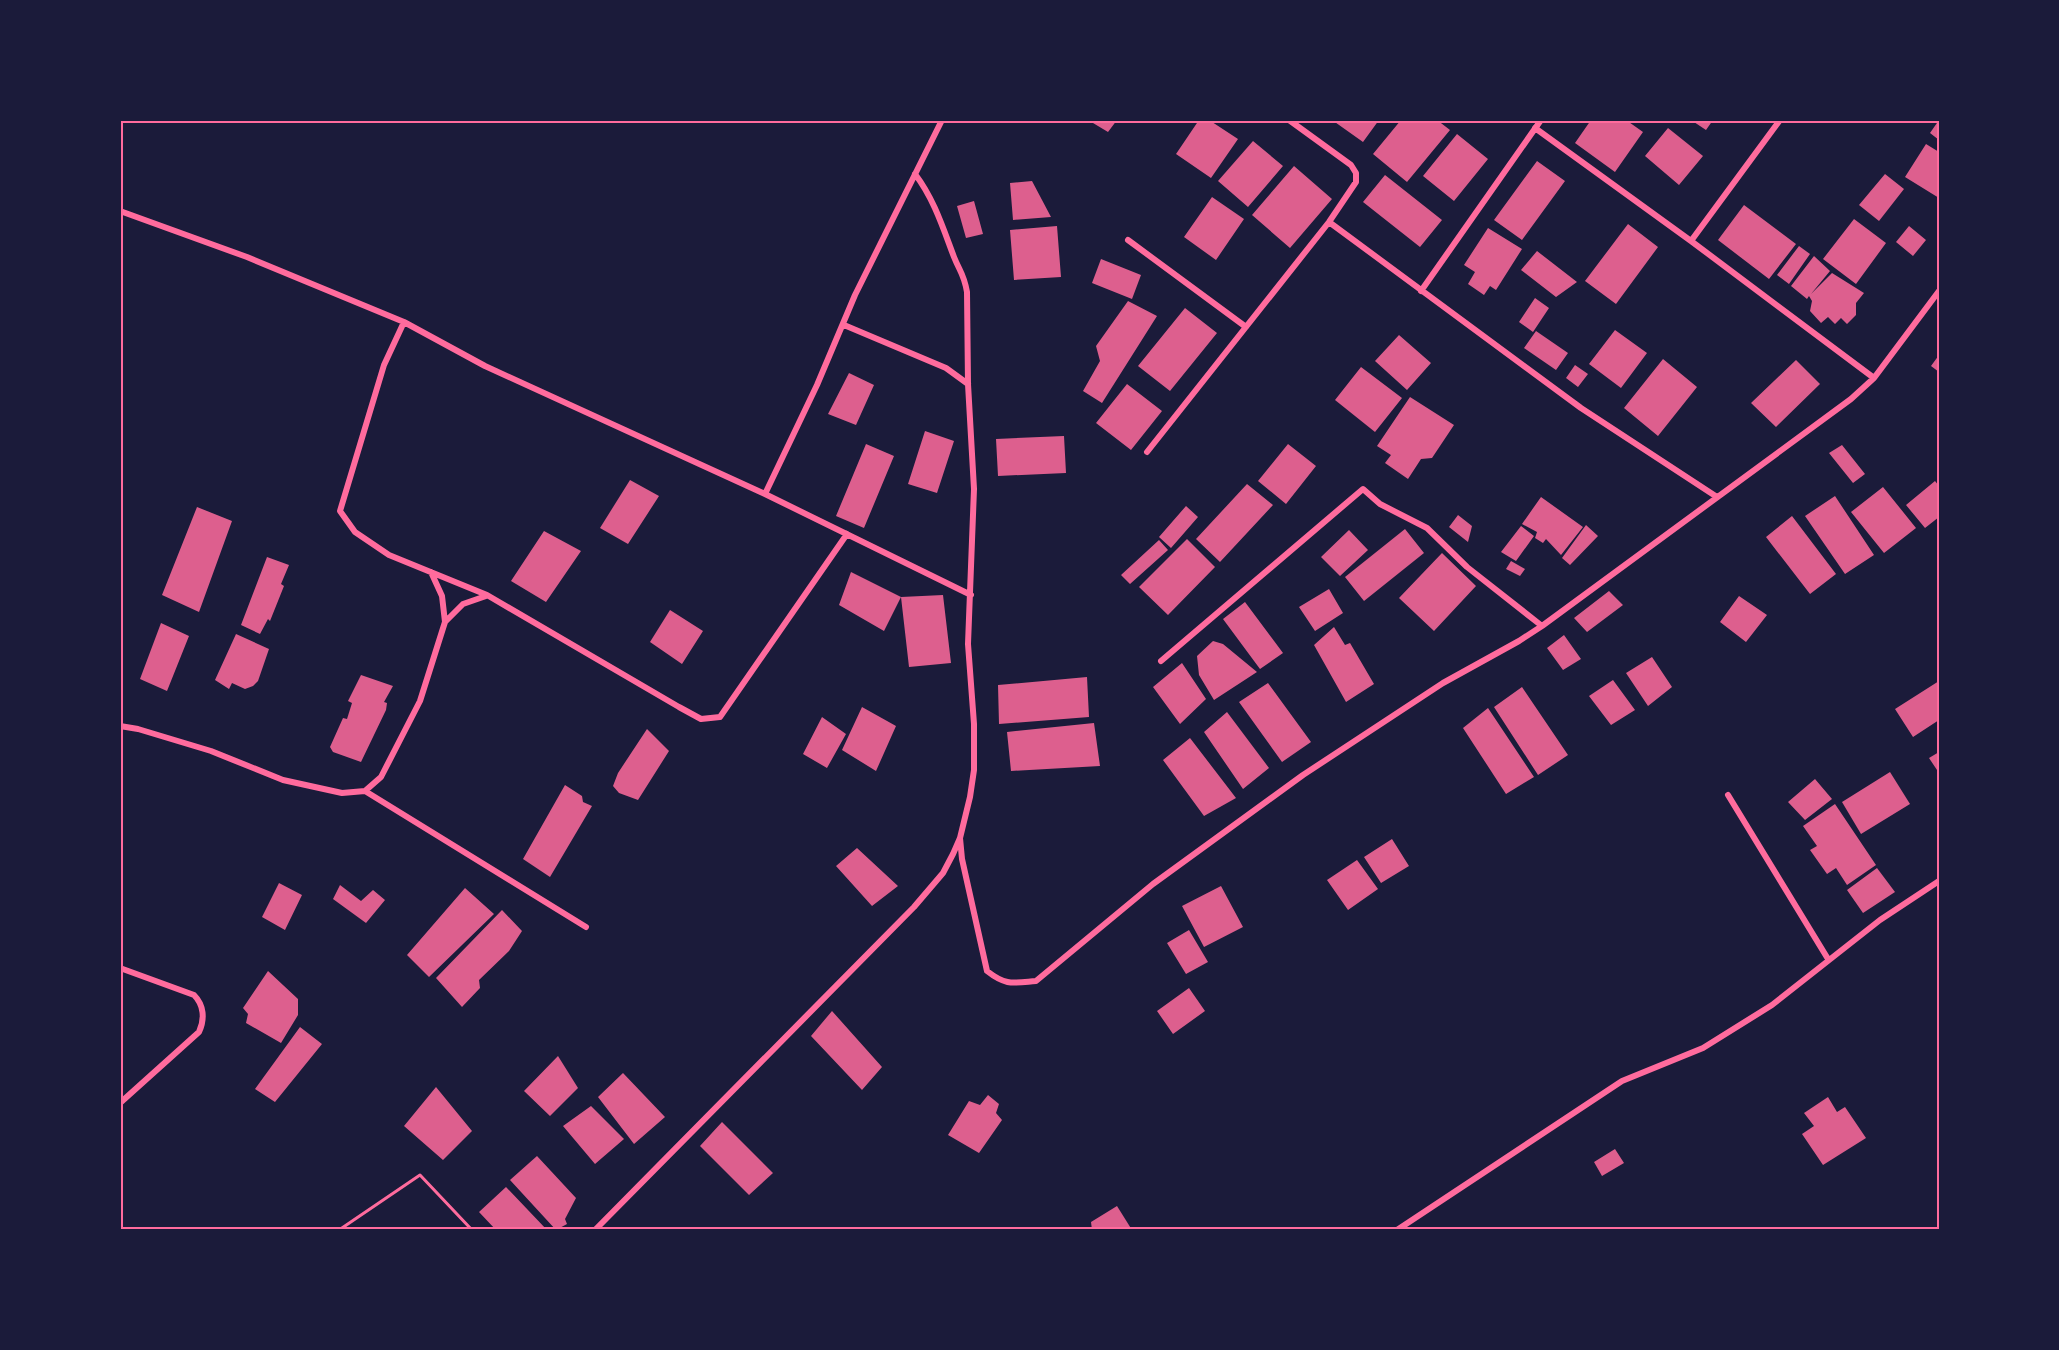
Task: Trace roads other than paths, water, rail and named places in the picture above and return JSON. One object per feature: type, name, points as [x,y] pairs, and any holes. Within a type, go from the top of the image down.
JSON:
[{"type":"street","points":[[765,494],[844,325],[855,295],[942,120]]},
{"type":"street","points":[[1147,452],[1329,222],[1356,182],[1356,173],[1351,165],[1289,120]]},
{"type":"street","points":[[1421,291],[1541,120]]},
{"type":"street","points":[[1691,241],[1780,120]]},
{"type":"street","points":[[1535,128],[1874,378]]},
{"type":"street","points":[[595,1230],[914,907],[944,873],[960,838],[974,770],[974,724],[968,644],[974,489],[965,278],[929,194],[915,174]]},
{"type":"street","points":[[120,210],[247,256],[404,322],[485,366],[765,494],[971,595]]},
{"type":"street","points":[[1329,222],[1581,408],[1717,497]]},
{"type":"street","points":[[1128,240],[1245,327]]},
{"type":"street","points":[[960,838],[962,859],[987,971],[1000,981],[1014,983],[1036,981],[1153,884],[1303,775],[1443,683],[1542,626],[1851,399],[1874,378],[1939,291]]},
{"type":"street","points":[[404,322],[384,365],[340,511],[355,532],[389,555],[487,595],[701,719],[720,717],[847,534]]},
{"type":"street","points":[[844,325],[946,369],[968,384]]},
{"type":"street","points":[[1161,660],[1363,489],[1380,504],[1427,528],[1467,567],[1542,626]]},
{"type":"street","points":[[120,726],[138,729],[211,751],[283,780],[342,793],[365,791],[381,777],[420,701],[445,622],[442,596],[432,572]]},
{"type":"street","points":[[445,622],[463,604],[487,595]]},
{"type":"street","points":[[365,791],[586,927]]},
{"type":"street","points":[[1728,795],[1828,959]]},
{"type":"street","points":[[1397,1230],[1622,1081],[1704,1048],[1772,1005],[1880,920],[1939,881]]},
{"type":"street","points":[[120,968],[194,994],[200,1001],[204,1022],[199,1032],[120,1103]]}]
